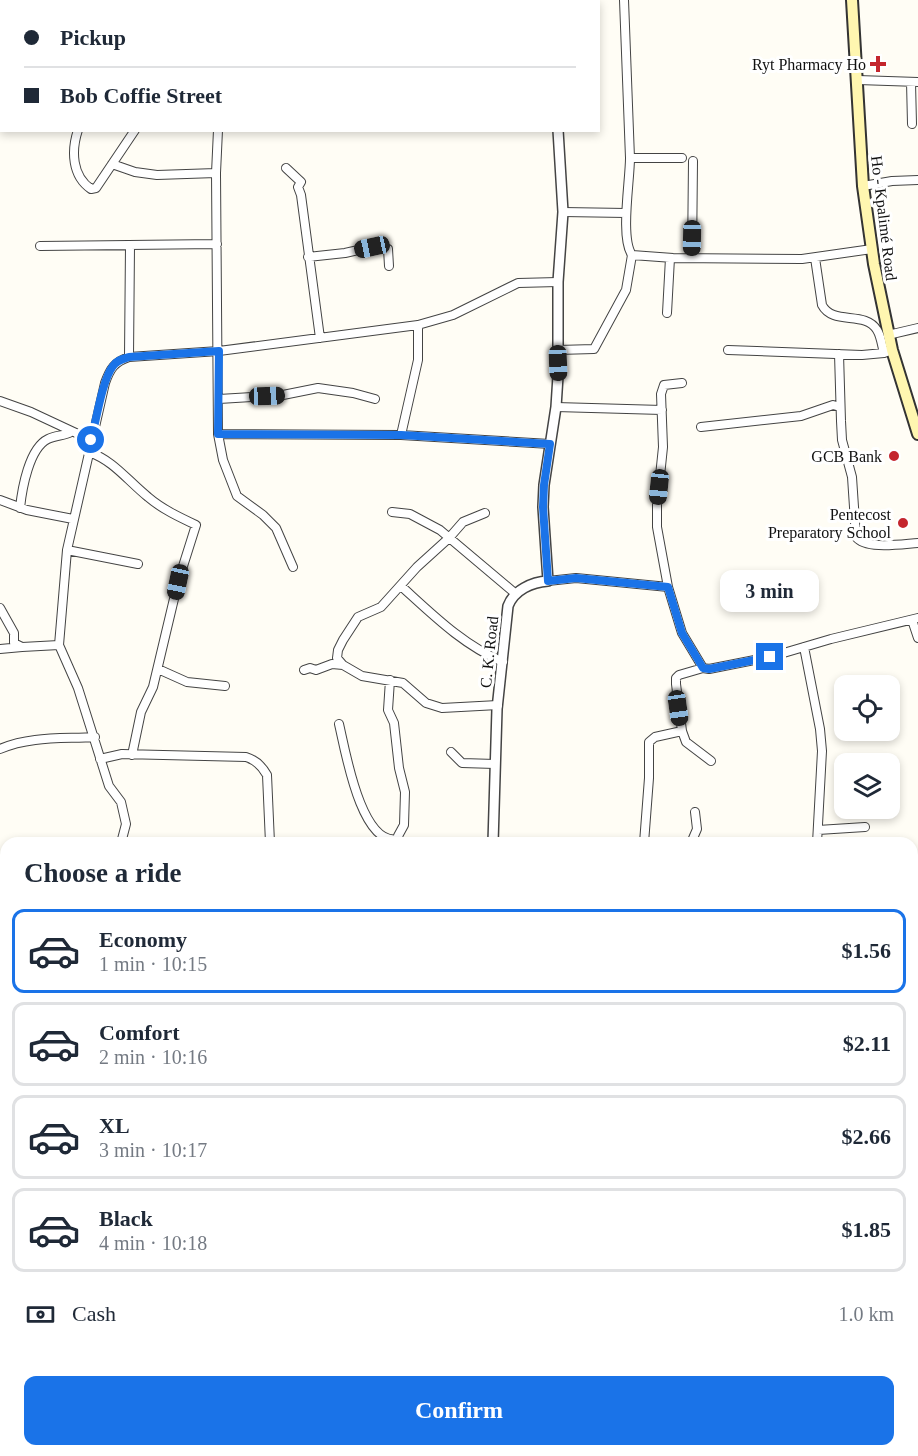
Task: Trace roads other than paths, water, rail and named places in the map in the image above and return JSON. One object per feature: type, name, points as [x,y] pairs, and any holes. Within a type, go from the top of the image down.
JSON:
[{"type":"main road","name":"Ho - Kpalimé Road","points":[[852,0],[858,80],[858,124],[863,186],[872,249],[888,335],[888,351],[918,434]]},
{"type":"street","points":[[558,350],[594,349],[626,290],[632,255],[627,245],[626,213],[630,158],[624,0]]},
{"type":"street","points":[[858,80],[915,82],[912,123]]},
{"type":"street","points":[[77,132],[74,144],[77,174],[81,181],[92,189],[96,188],[134,132]]},
{"type":"street","points":[[218,132],[216,173],[218,434],[223,460],[237,496],[263,515],[276,528],[293,567]]},
{"type":"street","points":[[548,581],[543,507],[544,485],[556,407],[558,282],[563,212],[558,132]]},
{"type":"street","points":[[630,158],[682,158]]},
{"type":"street","points":[[692,258],[693,161]]},
{"type":"street","points":[[112,164],[135,172],[158,175],[216,173]]},
{"type":"street","points":[[286,168],[301,182],[298,187],[301,195],[320,338]]},
{"type":"street","points":[[863,186],[892,181],[918,180]]},
{"type":"street","points":[[563,212],[626,213]]},
{"type":"street","points":[[40,246],[217,244]]},
{"type":"street","points":[[129,357],[130,246]]},
{"type":"street","points":[[309,257],[372,247],[388,249],[389,266]]},
{"type":"street","points":[[632,255],[772,260],[815,258],[872,249]]},
{"type":"street","points":[[667,313],[670,258]]},
{"type":"street","points":[[728,350],[873,355],[888,351],[878,332],[869,322],[833,316],[825,310],[822,305],[815,258]]},
{"type":"street","points":[[123,837],[126,824],[121,802],[109,786],[78,688],[59,645],[67,550],[108,373],[119,360],[129,357],[219,351],[418,325],[453,315],[518,283],[558,282]]},
{"type":"street","points":[[401,435],[418,360],[418,325]]},
{"type":"street","points":[[888,335],[918,328]]},
{"type":"street","points":[[839,354],[842,440],[849,460],[853,486],[856,537],[864,543],[895,545],[918,543]]},
{"type":"street","points":[[682,383],[668,384],[662,388],[663,447],[657,527],[668,587],[682,633],[703,668]]},
{"type":"street","points":[[219,399],[283,395],[324,388],[375,399]]},
{"type":"street","points":[[0,401],[31,412],[91,440]]},
{"type":"street","points":[[701,427],[790,418],[833,405],[840,406]]},
{"type":"street","points":[[556,407],[662,410]]},
{"type":"street","points":[[20,508],[22,492],[37,447],[48,439],[71,432]]},
{"type":"street","points":[[218,434],[401,435],[550,444]]},
{"type":"street","points":[[89,452],[111,463],[162,508],[196,525],[178,582],[153,687],[143,706],[132,755]]},
{"type":"street","points":[[0,500],[20,508],[73,519]]},
{"type":"street","points":[[392,512],[410,514],[440,531],[516,594],[531,585],[548,581],[585,579],[668,587]]},
{"type":"street","points":[[485,513],[465,520],[417,567],[381,607],[358,617],[351,625],[338,650],[337,658],[343,665],[362,676],[403,683],[426,703],[442,708],[498,705]]},
{"type":"street","points":[[67,550],[138,564]]},
{"type":"street","points":[[401,586],[467,644],[503,662]]},
{"type":"street","name":"C. K. Road","points":[[493,837],[498,705],[508,606],[516,594]]},
{"type":"street","points":[[0,608],[14,633],[14,643],[22,647]]},
{"type":"street","points":[[711,761],[688,744],[682,731],[676,678],[703,668],[709,669],[770,657],[915,619],[918,638]]},
{"type":"street","points":[[0,649],[59,645]]},
{"type":"street","points":[[804,647],[822,751],[817,837]]},
{"type":"street","points":[[304,670],[332,664],[343,665]]},
{"type":"street","points":[[158,669],[187,682],[225,687]]},
{"type":"street","points":[[390,680],[388,710],[394,723],[399,768],[405,792],[404,825],[400,837]]},
{"type":"street","points":[[339,724],[356,794],[383,837]]},
{"type":"street","points":[[645,837],[650,778],[649,742],[655,737],[682,731]]},
{"type":"street","points":[[0,749],[22,741],[44,738],[95,737]]},
{"type":"street","points":[[451,752],[462,763],[495,764]]},
{"type":"street","points":[[100,759],[113,755],[180,754],[246,757],[255,760],[267,775],[270,837]]},
{"type":"street","points":[[694,837],[697,829],[695,812]]},
{"type":"street","points":[[818,830],[865,827]]},
{"type":"place","name":"Ryt Pharmacy Ho","points":[[878,64]]},
{"type":"place","name":"GCB Bank","points":[[894,456]]},
{"type":"place","name":"Pentecost Preparatory School","points":[[903,523]]}]
